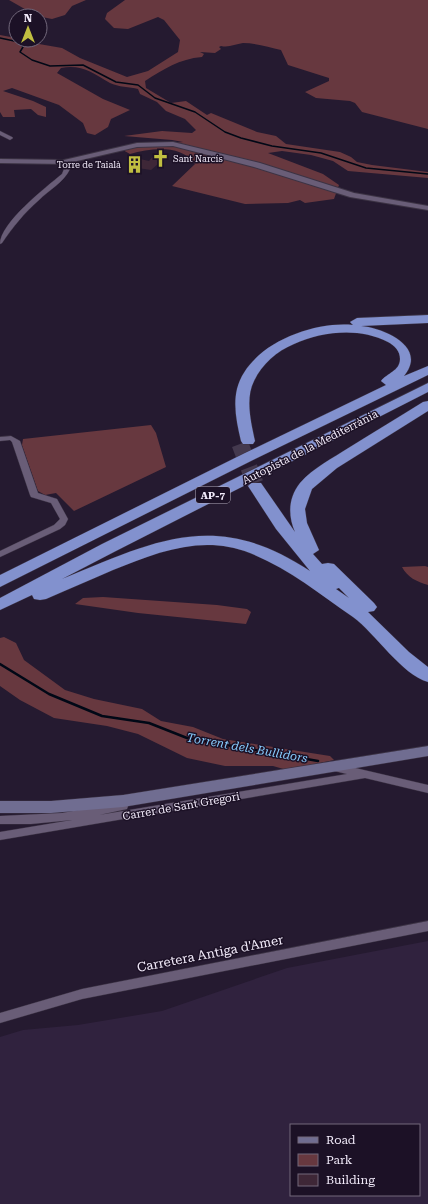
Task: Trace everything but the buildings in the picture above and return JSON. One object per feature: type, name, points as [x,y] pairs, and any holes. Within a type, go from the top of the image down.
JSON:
[{"type":"highway","points":[[290,436],[401,373],[407,367],[408,356],[406,352],[397,342],[389,337],[371,331],[339,328],[316,332],[279,347],[256,365],[247,381],[242,410],[244,442],[235,424],[234,400],[236,385],[242,372],[250,362],[268,347],[300,332],[335,325],[428,319]]},
{"type":"highway","name":"Autopista de la Mediterrània","points":[[0,582],[290,436],[428,370]]},
{"type":"highway","name":"Autopista de la Mediterrània","points":[[0,605],[108,548],[428,388]]},
{"type":"highway","points":[[311,550],[299,523],[297,508],[300,495],[306,486],[332,465],[428,405]]},
{"type":"highway","points":[[428,663],[336,577],[292,529],[260,484],[268,508],[290,538],[356,612],[412,664],[428,676]]},
{"type":"highway","points":[[0,615],[48,591],[131,558],[171,544],[200,539],[241,544],[284,562],[315,581],[356,612]]},
{"type":"main road","name":"Carrer de Sant Gregori","points":[[0,807],[90,804],[161,796],[428,752]]},
{"type":"street","points":[[0,133],[10,138],[0,142]]},
{"type":"street","points":[[0,161],[64,162],[137,145],[173,144],[257,165],[353,195],[428,208]]},
{"type":"street","points":[[0,242],[11,225],[31,204],[64,174],[67,169],[64,162]]},
{"type":"street","points":[[0,439],[11,438],[16,440],[34,495],[54,501],[64,520],[57,527],[0,554]]},
{"type":"street","points":[[334,767],[428,789]]},
{"type":"street","name":"Carrer de Sant Gregori","points":[[0,836],[362,774]]},
{"type":"street","name":"Carrer de Sant Gregori","points":[[0,820],[33,820],[57,817],[120,807],[161,796]]},
{"type":"street","name":"Carretera Antiga d'Amer","points":[[0,1018],[82,994],[428,926]]},
{"type":"shaded area","points":[[428,941],[428,1204],[0,1204],[0,1037],[23,1030],[78,1025],[162,1011],[287,968]]},
{"type":"green space","points":[[9,0],[86,0],[72,6],[65,15],[52,19],[48,18],[48,8],[23,8]]},
{"type":"green space","points":[[125,0],[428,0],[428,129],[362,112],[355,103],[350,101],[316,98],[305,92],[329,81],[329,78],[288,65],[281,50],[257,44],[243,43],[221,46],[219,47],[221,49],[215,53],[200,52],[204,54],[202,57],[179,62],[145,81],[146,88],[171,103],[186,101],[207,115],[211,113],[257,132],[276,136],[286,144],[340,152],[351,157],[357,162],[372,165],[428,172],[428,178],[348,171],[333,161],[311,155],[282,151],[268,153],[323,174],[339,185],[334,199],[305,203],[300,200],[288,203],[245,204],[172,186],[195,164],[189,158],[174,150],[156,149],[130,154],[121,149],[183,142],[124,136],[162,131],[192,133],[196,130],[185,119],[166,111],[157,102],[140,94],[138,89],[110,83],[87,70],[75,67],[61,68],[57,73],[103,99],[130,110],[111,119],[108,127],[95,135],[87,133],[83,123],[59,105],[12,88],[3,91],[46,107],[46,117],[38,115],[31,109],[14,110],[15,117],[3,117],[0,112],[0,35],[8,36],[8,48],[48,48],[48,46],[62,48],[80,58],[127,77],[148,71],[178,52],[180,40],[164,20],[158,17],[128,29],[114,28],[105,19],[107,13]]},
{"type":"green space","points":[[151,425],[156,433],[166,467],[74,511],[56,493],[45,495],[38,491],[22,445],[23,439]]},
{"type":"green space","points":[[402,567],[428,567],[428,585],[413,579]]},
{"type":"green space","points":[[103,597],[217,605],[247,609],[251,612],[246,624],[138,613],[75,604],[83,598]]},
{"type":"green space","points":[[4,637],[16,643],[24,660],[65,690],[94,699],[142,709],[161,721],[193,727],[223,739],[330,756],[334,760],[287,770],[273,766],[225,766],[187,758],[138,734],[107,726],[54,718],[20,700],[0,686],[0,638]]},
{"type":"waterway","points":[[0,38],[19,42],[23,47],[20,52],[32,60],[50,66],[83,65],[116,82],[138,85],[155,98],[195,112],[225,132],[241,138],[272,146],[321,153],[366,168],[428,174]]},
{"type":"waterway","name":"Torrent dels Bullidors","points":[[0,664],[49,694],[102,716],[149,723],[187,738],[318,761]]},
{"type":"tunnel","points":[[240,444],[256,486]]},
{"type":"place","name":"Sant Narcís","points":[[160,159]]},
{"type":"place","name":"Torre de Taialà","points":[[134,165]]}]
